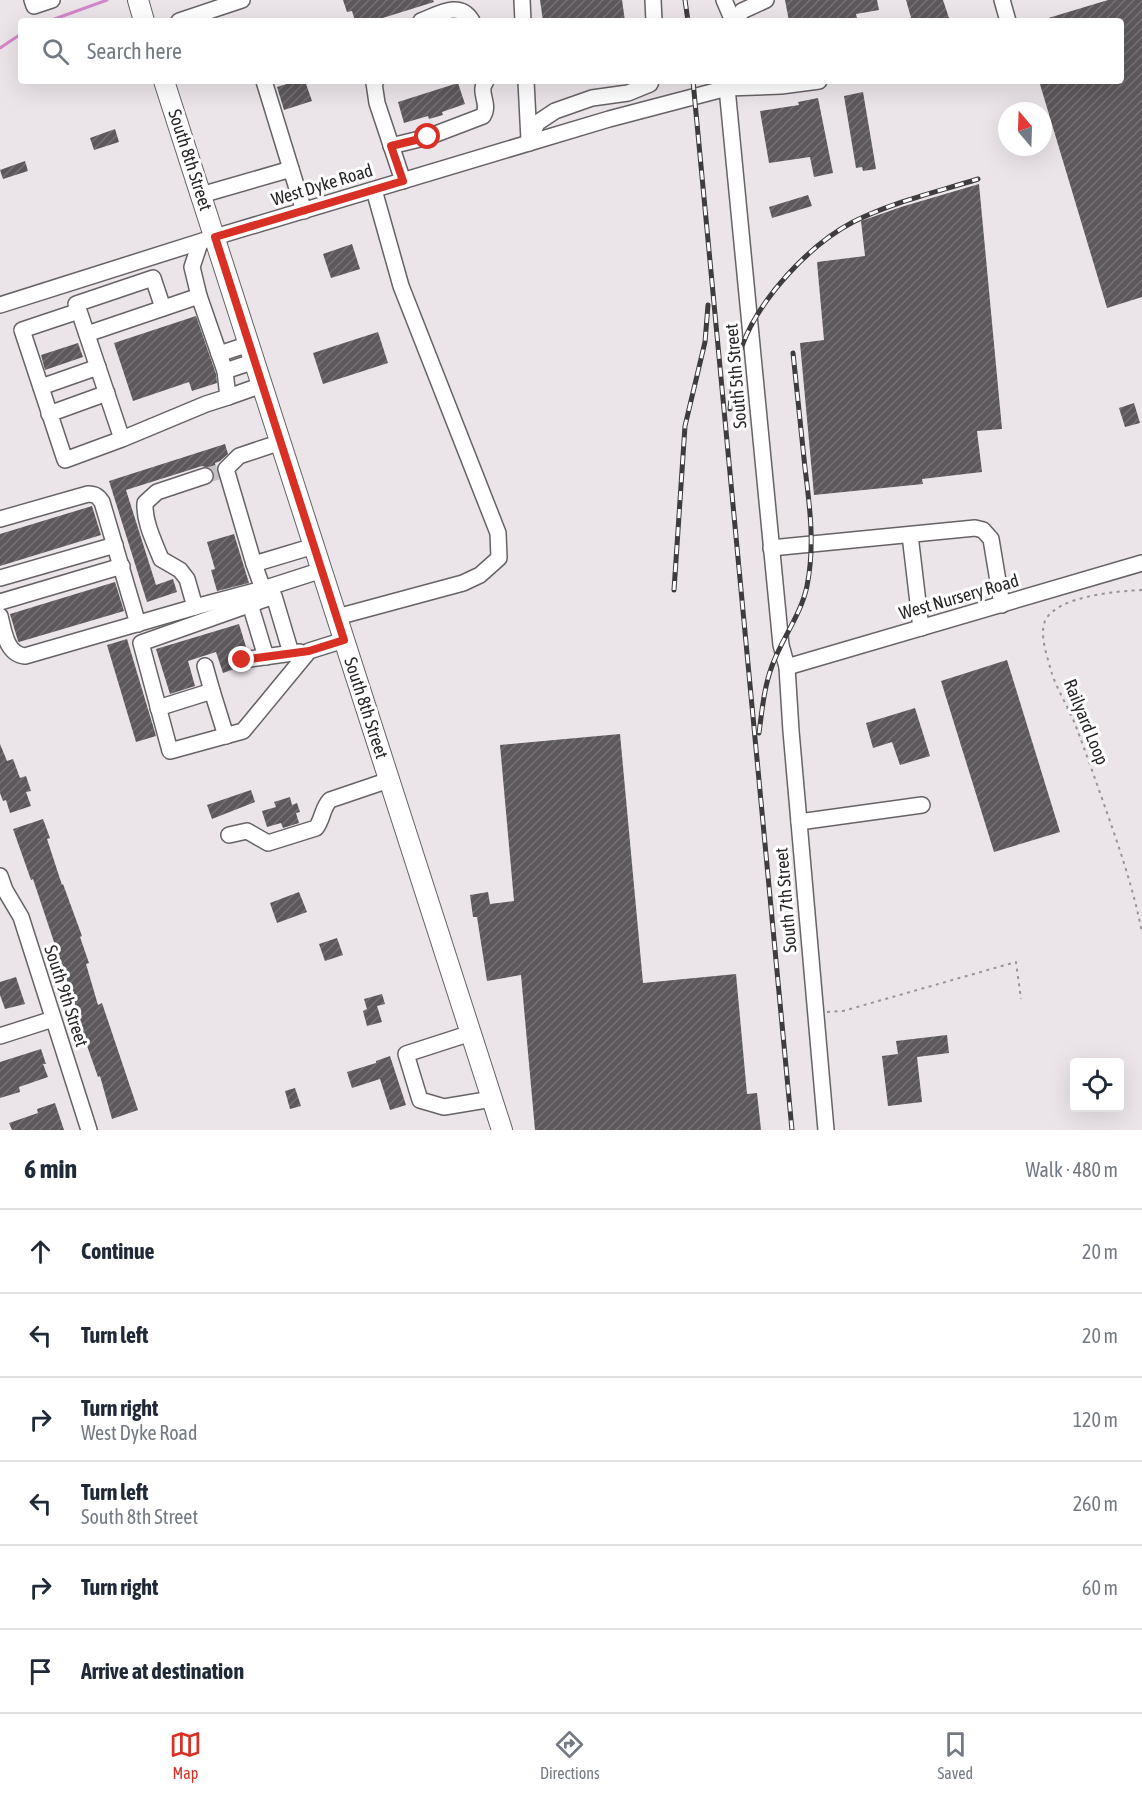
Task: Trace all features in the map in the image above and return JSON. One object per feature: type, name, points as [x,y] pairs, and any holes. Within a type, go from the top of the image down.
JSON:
[{"type":"main road","points":[[138,0],[143,18]]},
{"type":"main road","name":"South 8th Street","points":[[165,84],[201,195],[207,240],[252,353],[502,1130]]},
{"type":"street","points":[[32,0],[34,6],[52,0]]},
{"type":"street","points":[[188,18],[242,0]]},
{"type":"street","points":[[522,0],[523,18]]},
{"type":"street","points":[[653,0],[654,18]]},
{"type":"street","points":[[724,0],[733,18]]},
{"type":"street","points":[[736,18],[742,11],[766,0]]},
{"type":"street","points":[[1002,0],[1007,18]]},
{"type":"street","points":[[428,18],[451,9],[464,11],[470,18]]},
{"type":"street","points":[[265,84],[304,210]]},
{"type":"street","points":[[374,84],[376,103],[403,181]]},
{"type":"street","points":[[391,146],[428,137],[483,116],[487,104],[482,93],[484,84]]},
{"type":"street","points":[[526,84],[529,143]]},
{"type":"street","points":[[529,143],[537,123],[555,111],[592,98],[627,93],[650,84]]},
{"type":"street","name":"West Dyke Road","points":[[0,306],[304,210],[727,85],[796,84]]},
{"type":"street","name":"South 5th Street","points":[[727,85],[771,548],[781,645],[787,667]]},
{"type":"street","points":[[201,195],[291,169]]},
{"type":"street","points":[[337,617],[463,583],[480,575],[499,558],[498,533],[401,286],[374,190]]},
{"type":"street","points":[[207,240],[192,267],[199,296],[225,371],[228,397]]},
{"type":"street","points":[[163,308],[153,278],[22,330],[65,460],[206,404],[262,385]]},
{"type":"street","points":[[70,283],[122,439]]},
{"type":"street","points":[[87,334],[199,296]]},
{"type":"street","points":[[219,354],[252,353]]},
{"type":"street","points":[[225,371],[252,353]]},
{"type":"street","points":[[40,387],[98,367]]},
{"type":"street","points":[[49,414],[107,393]]},
{"type":"street","points":[[195,607],[187,579],[180,570],[161,560],[148,525],[145,503],[157,492],[216,473],[238,456],[281,442]]},
{"type":"street","points":[[216,473],[262,589]]},
{"type":"street","points":[[0,519],[88,494],[99,496],[138,624]]},
{"type":"street","points":[[771,548],[975,528],[982,530],[991,539],[1002,605]]},
{"type":"street","points":[[910,535],[921,628]]},
{"type":"street","points":[[0,578],[115,545]]},
{"type":"street","points":[[254,564],[314,546]]},
{"type":"street","name":"West Nursery Road","points":[[787,667],[1142,563]]},
{"type":"street","points":[[0,602],[122,566]]},
{"type":"street","points":[[0,616],[13,651],[26,656],[322,570]]},
{"type":"street","points":[[291,653],[274,596],[141,643],[170,751],[243,731],[309,651]]},
{"type":"street","points":[[250,604],[266,657]]},
{"type":"street","points":[[242,660],[309,651],[344,640]]},
{"type":"street","points":[[205,666],[226,736]]},
{"type":"street","name":"South 7th Street","points":[[787,667],[826,1130]]},
{"type":"street","points":[[158,708],[212,691]]},
{"type":"street","points":[[229,835],[247,831],[265,842],[273,843],[316,828],[325,805],[330,800],[389,780]]},
{"type":"street","points":[[799,822],[922,805]]},
{"type":"street","name":"South 9th Street","points":[[2,886],[21,917],[89,1130]]},
{"type":"street","points":[[0,1036],[53,1019]]},
{"type":"street","points":[[471,1033],[406,1054],[420,1100],[444,1107],[492,1099]]},
{"type":"path","name":"Railyard Loop","points":[[1142,590],[1095,595],[1066,604],[1055,609],[1048,616],[1043,632],[1052,674],[1078,731],[1136,901],[1142,933]]},
{"type":"path","points":[[816,1012],[843,1011],[1016,962],[1021,999]]},
{"type":"building","points":[[343,0],[433,0],[434,2],[383,18],[354,18],[352,11],[347,12]]},
{"type":"building","points":[[540,0],[622,0],[625,18],[543,18]]},
{"type":"building","points":[[785,0],[877,0],[879,10],[856,14],[857,18],[788,18]]},
{"type":"building","points":[[906,0],[943,0],[949,18],[911,18]]},
{"type":"building","points":[[1108,0],[1142,0],[1142,297],[1107,308],[1052,124],[1052,102],[1045,102],[1040,84],[1124,84],[1124,18],[1048,18]]},
{"type":"building","points":[[286,84],[306,84],[312,101],[284,110],[277,87]]},
{"type":"building","points":[[458,84],[465,104],[442,112],[443,115],[429,119],[428,116],[404,123],[398,102]]},
{"type":"building","points":[[863,92],[876,169],[863,171],[862,167],[856,168],[844,96]]},
{"type":"building","points":[[818,98],[833,173],[814,177],[810,157],[769,163],[760,111],[799,105],[798,102]]},
{"type":"building","points":[[115,129],[119,142],[94,150],[90,138]]},
{"type":"building","points":[[25,161],[28,171],[3,179],[0,170]]},
{"type":"building","points":[[979,184],[1002,429],[977,431],[982,472],[922,479],[923,484],[814,495],[800,343],[824,340],[817,262],[865,256],[861,221]]},
{"type":"building","points":[[808,195],[812,206],[772,218],[769,207]]},
{"type":"building","points":[[352,244],[360,269],[331,278],[323,254]]},
{"type":"building","points":[[196,316],[217,383],[192,391],[189,382],[133,401],[114,343]]},
{"type":"building","points":[[378,332],[388,363],[323,384],[313,353]]},
{"type":"building","points":[[78,343],[83,357],[45,370],[41,355]]},
{"type":"building","points":[[1134,403],[1140,423],[1125,427],[1119,408]]},
{"type":"building","points":[[225,444],[228,454],[215,463],[218,477],[214,478],[212,469],[202,466],[126,490],[156,585],[173,579],[177,592],[147,602],[109,481]]},
{"type":"building","points":[[92,506],[101,535],[0,566],[0,534]]},
{"type":"building","points":[[234,534],[249,583],[217,591],[211,570],[215,569],[207,542]]},
{"type":"building","points":[[115,582],[124,611],[18,641],[10,614]]},
{"type":"building","points":[[239,624],[247,650],[237,652],[233,656],[232,662],[237,668],[223,673],[216,652],[188,661],[195,686],[170,694],[156,649]]},
{"type":"building","points":[[127,639],[156,736],[136,742],[107,645]]},
{"type":"building","points":[[1007,660],[1060,832],[994,852],[941,681]]},
{"type":"building","points":[[915,708],[930,756],[900,765],[892,742],[873,748],[866,723]]},
{"type":"building","points":[[620,734],[643,983],[736,974],[747,1094],[757,1093],[761,1130],[535,1130],[521,975],[487,981],[477,917],[473,917],[470,895],[488,892],[490,904],[514,901],[500,745]]},
{"type":"building","points":[[0,744],[7,761],[13,759],[20,778],[26,776],[31,791],[26,792],[31,806],[10,813],[6,800],[3,801],[0,793]]},
{"type":"building","points":[[251,790],[255,802],[212,819],[207,805]]},
{"type":"building","points":[[290,797],[292,805],[297,803],[300,812],[296,813],[299,823],[283,828],[281,823],[267,827],[262,811],[276,807],[274,802]]},
{"type":"building","points":[[43,819],[62,885],[82,936],[80,937],[89,963],[86,964],[98,1005],[102,1003],[138,1110],[112,1119],[100,1076],[98,1077],[85,1040],[71,990],[33,879],[31,880],[13,829]]},
{"type":"building","points":[[299,892],[307,912],[277,923],[270,903]]},
{"type":"building","points":[[337,938],[343,955],[325,961],[319,944]]},
{"type":"building","points":[[16,977],[25,1004],[5,1009],[0,995],[0,982]]},
{"type":"building","points":[[382,994],[385,1004],[377,1006],[382,1022],[367,1026],[363,1011],[367,1009],[364,999]]},
{"type":"building","points":[[947,1035],[949,1053],[917,1057],[922,1102],[888,1106],[882,1056],[898,1054],[896,1041]]},
{"type":"building","points":[[41,1049],[48,1077],[19,1087],[20,1092],[0,1098],[0,1062]]},
{"type":"building","points":[[390,1056],[406,1105],[390,1110],[380,1079],[352,1088],[347,1072]]},
{"type":"building","points":[[295,1088],[301,1106],[290,1109],[285,1091]]},
{"type":"building","points":[[55,1103],[64,1130],[12,1130],[9,1123],[38,1113],[37,1109]]},
{"type":"waterway","points":[[57,18],[107,0]]},
{"type":"waterway","points":[[0,48],[18,36]]},
{"type":"tunnel","points":[[205,476],[218,472]]},
{"type":"railway","points":[[685,0],[688,18]]},
{"type":"railway","points":[[693,84],[792,1130]]},
{"type":"railway","points":[[730,409],[737,361],[750,328],[773,292],[819,244],[868,215],[978,179]]},
{"type":"railway","points":[[674,590],[685,426],[705,342],[708,305]]},
{"type":"railway","points":[[759,733],[769,674],[804,597],[811,556],[810,512],[793,353]]},
{"type":"route","points":[[242,660],[309,651],[344,640],[215,237],[403,181],[391,146],[428,137]]}]
